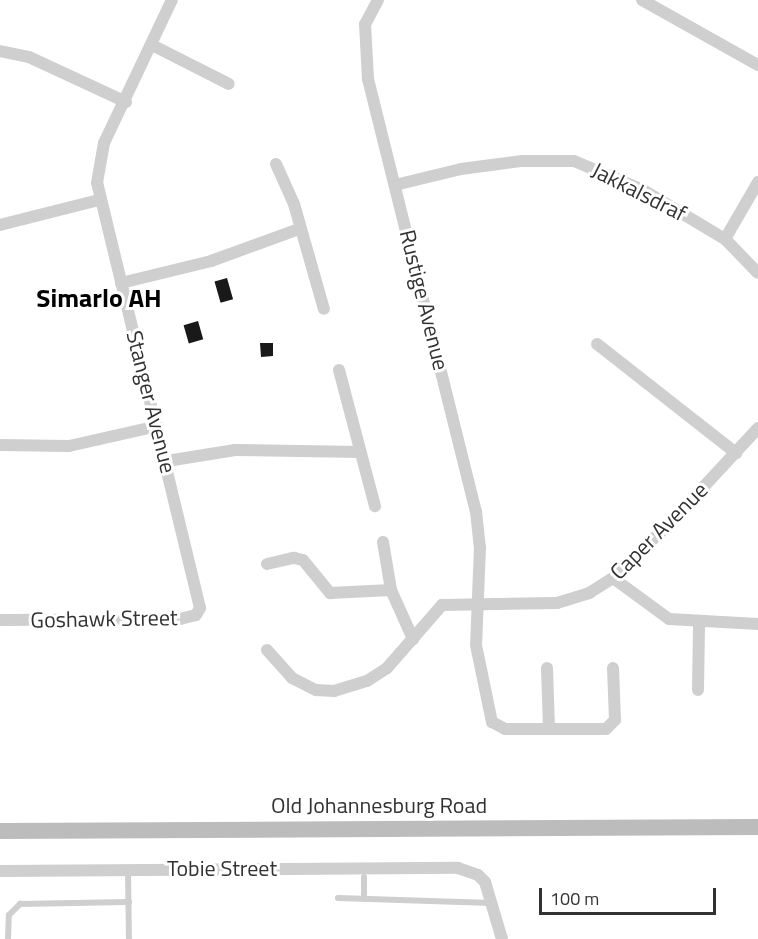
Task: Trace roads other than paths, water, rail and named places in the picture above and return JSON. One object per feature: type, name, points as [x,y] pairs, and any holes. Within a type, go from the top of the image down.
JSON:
[{"type":"main road","name":"Old Johannesburg Road","points":[[0,831],[758,827]]},
{"type":"street","name":"Stanger Avenue","points":[[172,0],[100,155],[99,200],[167,461],[201,605]]},
{"type":"street","name":"Rustige Avenue","points":[[378,0],[367,18],[363,38],[368,79],[476,511],[479,604],[476,645],[492,722],[505,729],[606,729],[613,725],[613,668]]},
{"type":"street","points":[[642,0],[758,65]]},
{"type":"street","points":[[152,45],[229,84]]},
{"type":"street","points":[[0,51],[29,57],[126,102]]},
{"type":"street","name":"Jakkalsdraf","points":[[395,184],[461,169],[522,161],[574,161],[643,190],[724,238],[758,273]]},
{"type":"street","points":[[276,164],[292,198],[299,229],[324,309]]},
{"type":"street","points":[[724,238],[758,182]]},
{"type":"street","points":[[0,225],[99,200]]},
{"type":"street","points":[[121,283],[211,261],[299,229]]},
{"type":"street","points":[[597,344],[736,453]]},
{"type":"street","points":[[339,370],[375,506]]},
{"type":"street","points":[[0,445],[69,446],[158,426]]},
{"type":"street","name":"Caper Avenue","points":[[267,650],[292,678],[316,690],[334,691],[376,676],[413,639],[438,607],[557,603],[589,593],[613,578],[758,428]]},
{"type":"street","points":[[167,461],[235,450],[360,452]]},
{"type":"street","points":[[383,542],[391,590],[413,639]]},
{"type":"street","points":[[267,564],[298,558],[308,564],[330,592],[391,590]]},
{"type":"street","points":[[613,578],[658,614],[699,623],[758,624]]},
{"type":"street","name":"Goshawk Street","points":[[0,620],[180,619],[196,615],[201,605]]},
{"type":"street","points":[[698,690],[699,623]]},
{"type":"street","points":[[547,668],[549,728]]},
{"type":"street","name":"Tobie Street","points":[[0,871],[445,868],[478,875],[493,903],[502,939]]},
{"type":"lane","points":[[128,870],[129,939]]},
{"type":"lane","points":[[364,877],[364,899]]},
{"type":"lane","points":[[338,898],[493,903]]},
{"type":"lane","points":[[8,939],[9,915],[20,904],[129,902]]},
{"type":"district","name":"Simarlo AH","points":[[99,298]]}]
